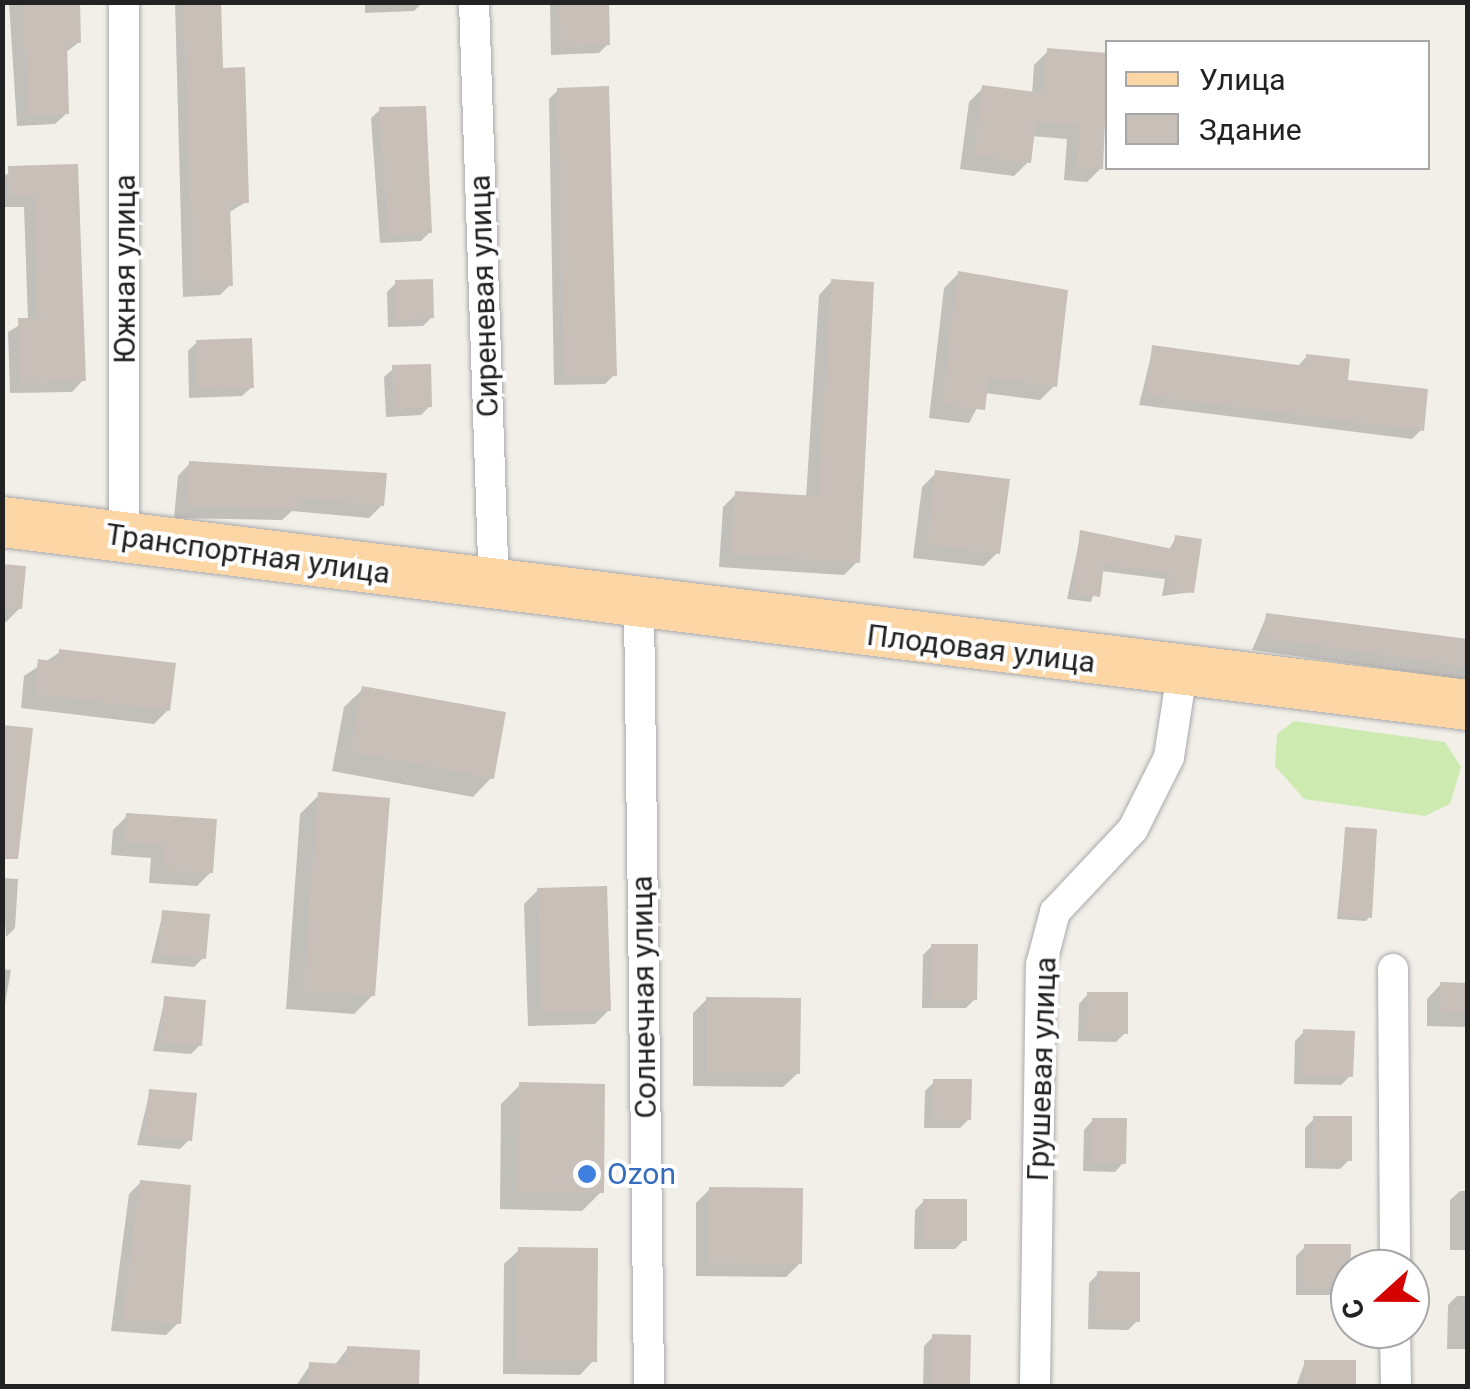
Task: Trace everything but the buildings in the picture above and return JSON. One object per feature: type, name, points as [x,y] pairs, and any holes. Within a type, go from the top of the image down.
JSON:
[{"type":"main road","name":"Транспортная улица","points":[[2,522],[494,589]]},
{"type":"main road","name":"Плодовая улица","points":[[494,589],[1182,674],[1468,705]]},
{"type":"street","name":"Южная улица","points":[[124,2],[124,536]]},
{"type":"street","name":"Сиреневая улица","points":[[474,2],[494,589]]},
{"type":"street","name":"Солнечная улица","points":[[639,606],[649,1386]]},
{"type":"street","name":"Грушевая улица","points":[[1035,1386],[1040,965],[1055,912],[1134,829],[1170,757],[1182,674]]},
{"type":"street","points":[[1393,969],[1395,1249]]},
{"type":"street","points":[[1395,1349],[1396,1386]]},
{"type":"green space","points":[[1294,721],[1445,742],[1461,767],[1450,804],[1425,816],[1304,799],[1275,766],[1277,734]]},
{"type":"place","name":"Ozon","points":[[587,1174]]}]
